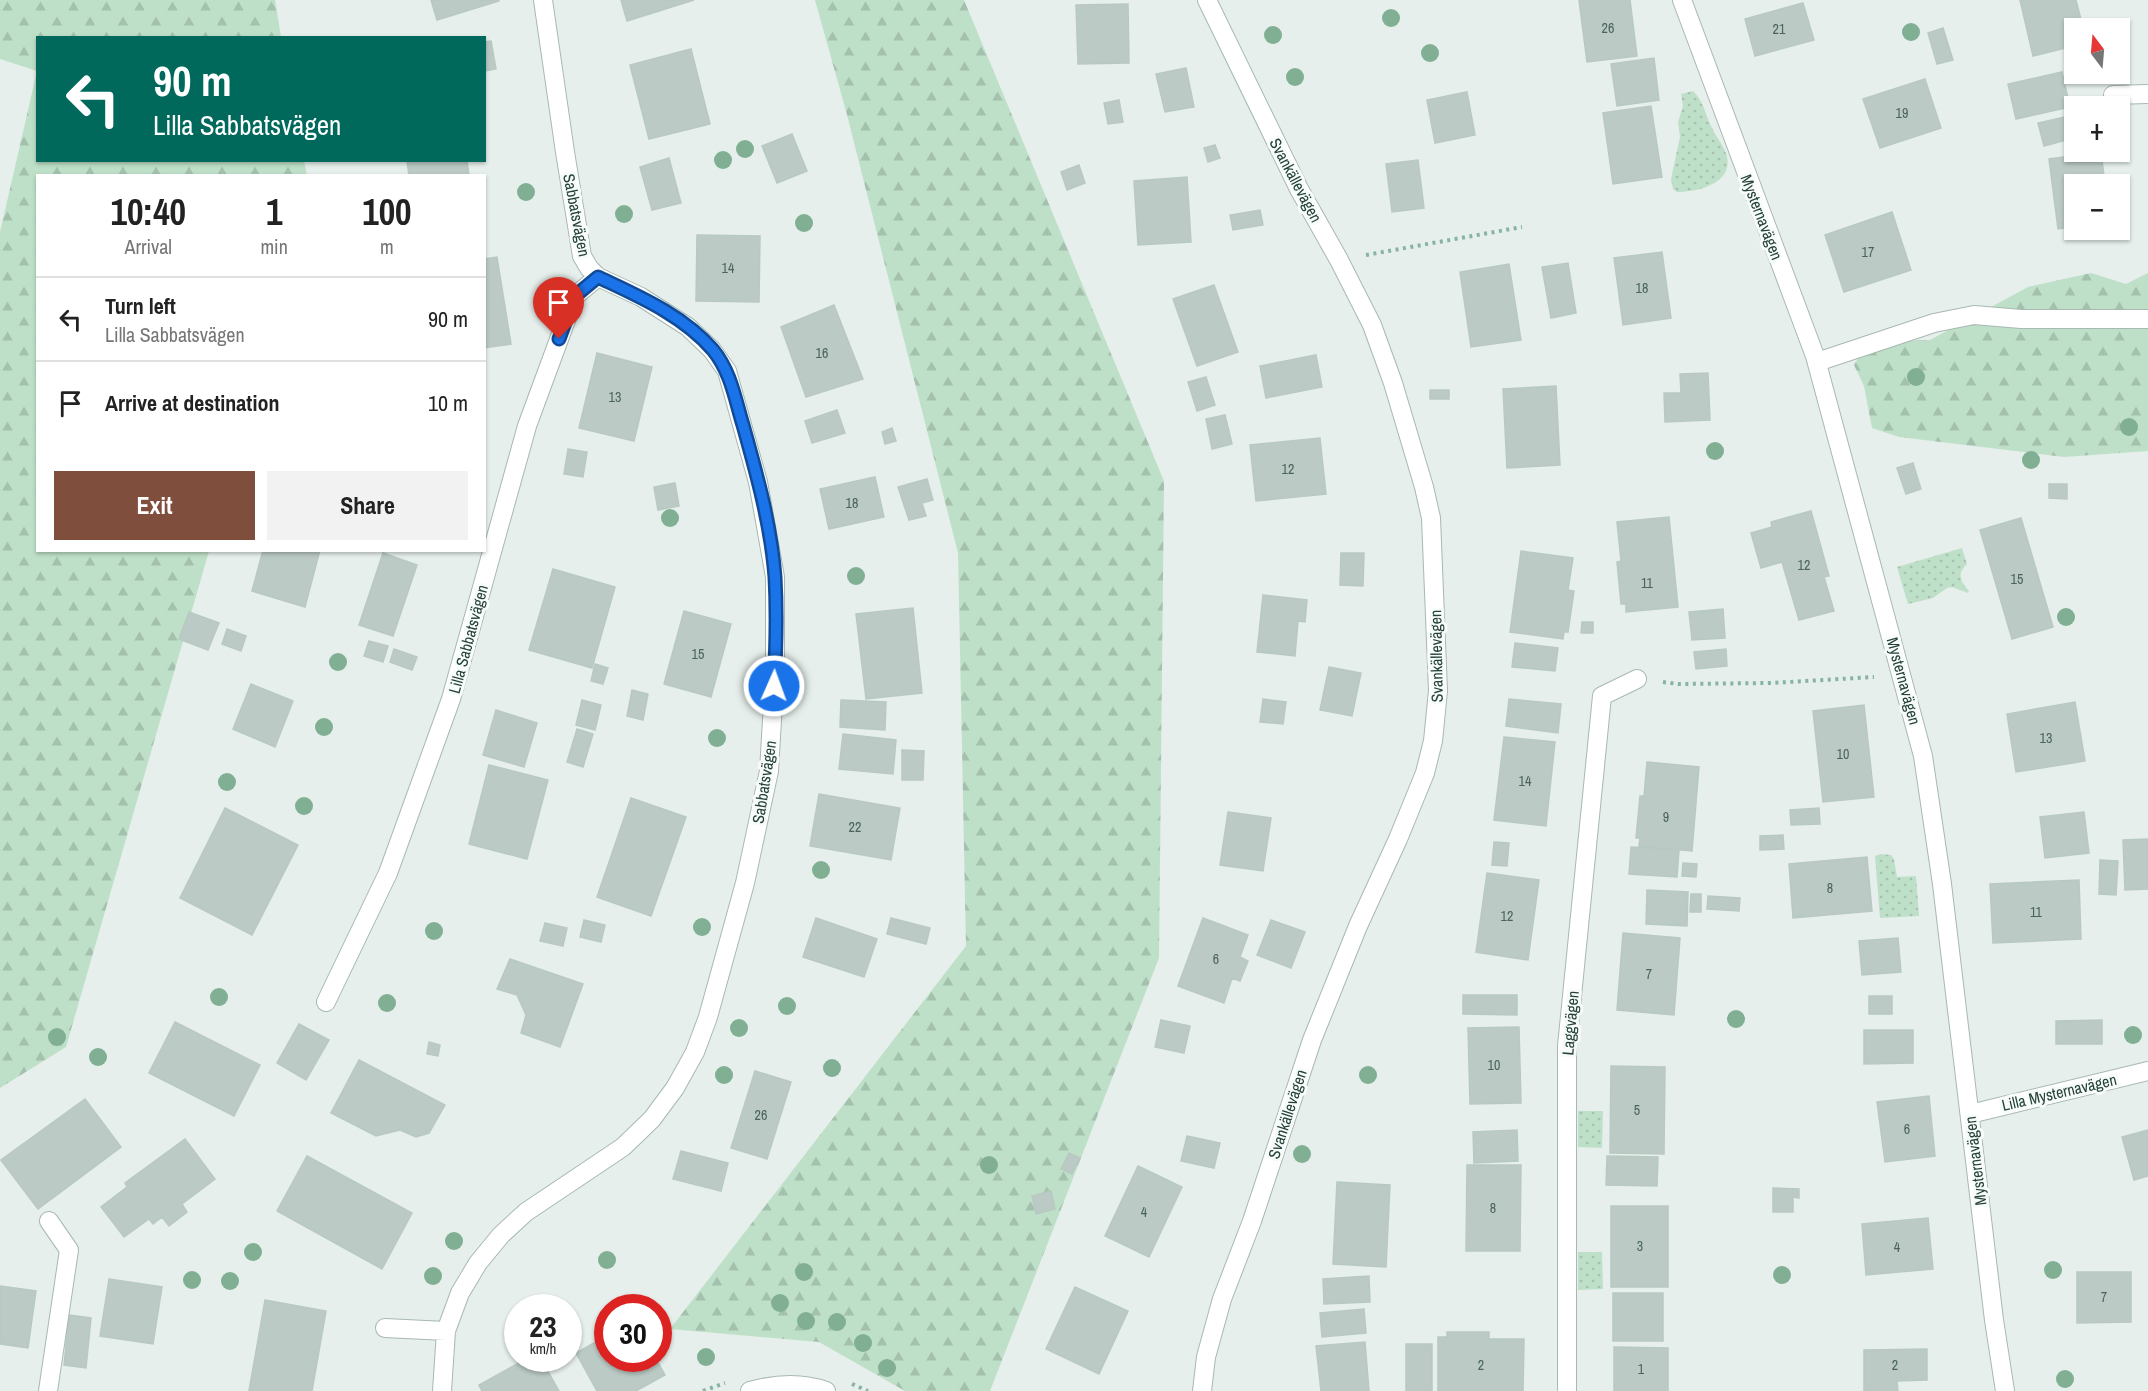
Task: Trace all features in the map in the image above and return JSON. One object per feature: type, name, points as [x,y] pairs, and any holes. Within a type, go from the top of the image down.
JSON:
[{"type":"street","name":"Sabbatsvägen","points":[[442,1391],[446,1331],[459,1293],[478,1263],[501,1235],[526,1212],[623,1147],[652,1119],[675,1088],[695,1052],[708,1017],[745,883],[769,771],[775,669],[775,577],[759,483],[727,371],[712,350],[688,327],[641,297],[598,277],[582,256],[543,0]]},
{"type":"street","name":"Svankällevägen","points":[[1202,1391],[1206,1357],[1222,1299],[1252,1221],[1312,1040],[1358,926],[1415,802],[1425,773],[1434,731],[1438,691],[1431,518],[1424,486],[1393,383],[1372,326],[1339,260],[1299,189],[1207,0]]},
{"type":"street","name":"Mysternavägen","points":[[1682,0],[1817,362],[1923,756],[1942,884],[1994,1320],[2005,1391]]},
{"type":"street","points":[[2113,95],[2148,94]]},
{"type":"street","name":"Lilla Sabbatsvägen","points":[[326,1002],[388,873],[448,707],[527,426],[575,296],[598,277]]},
{"type":"street","points":[[1817,362],[1934,323],[1974,315],[2021,319],[2148,319]]},
{"type":"street","name":"Laggvägen","points":[[1567,1391],[1567,1046],[1602,696],[1637,679]]},
{"type":"street","name":"Lilla Mysternavägen","points":[[1970,1114],[2148,1071]]},
{"type":"street","points":[[48,1391],[69,1250],[49,1221]]},
{"type":"street","points":[[385,1328],[446,1331]]},
{"type":"street","points":[[750,1391],[778,1385],[812,1386],[826,1391]]},
{"type":"path","points":[[1339,260],[1522,227]]},
{"type":"path","points":[[1637,679],[1678,684],[1771,683],[1878,676],[1901,670]]},
{"type":"green space","points":[[0,0],[275,0],[281,36],[36,36],[36,71],[0,59]]},
{"type":"green space","points":[[815,0],[964,0],[1164,481],[1159,958],[990,1391],[905,1391],[819,1342],[672,1329],[966,946],[958,553],[846,111]]},
{"type":"green space","points":[[36,75],[36,162],[304,162],[307,174],[36,174],[36,552],[209,552],[66,1047],[0,1088],[0,232]]},
{"type":"green space","points":[[1693,91],[1700,99],[1724,150],[1727,166],[1719,180],[1711,185],[1677,192],[1673,189],[1671,179],[1680,137],[1678,122],[1683,106],[1681,94]]},
{"type":"green space","points":[[2091,273],[2126,284],[2148,273],[2148,451],[2064,457],[1899,437],[1872,428],[1864,386],[1854,365],[1860,355],[1884,341],[1930,340],[2028,287]]},
{"type":"green space","points":[[1962,548],[1967,564],[1962,571],[1961,578],[1968,593],[1952,587],[1933,598],[1908,604],[1897,567]]},
{"type":"green space","points":[[1891,855],[1894,859],[1897,877],[1916,876],[1919,916],[1880,918],[1875,856]]},
{"type":"green space","points":[[1578,1111],[1603,1111],[1602,1148],[1578,1147]]},
{"type":"green space","points":[[1578,1252],[1602,1252],[1603,1289],[1578,1290]]},
{"type":"building","points":[[431,0],[498,0],[499,1],[437,20]]},
{"type":"building","points":[[621,0],[694,0],[627,21]]},
{"type":"building","points":[[1579,0],[1630,0],[1637,56],[1587,62]]},
{"type":"building","points":[[2020,0],[2076,0],[2080,18],[2064,18],[2064,48],[2033,56]]},
{"type":"building","points":[[1803,3],[1814,40],[1755,56],[1745,19]]},
{"type":"building","points":[[1128,4],[1129,63],[1078,64],[1076,5]]},
{"type":"building","points":[[1943,28],[1953,60],[1937,64],[1928,33]]},
{"type":"building","points":[[491,41],[496,69],[486,71],[486,42]]},
{"type":"building","points":[[691,49],[710,124],[649,139],[630,65]]},
{"type":"building","points":[[1654,58],[1659,100],[1617,106],[1611,64]]},
{"type":"building","points":[[1186,68],[1194,107],[1165,112],[1156,74]]},
{"type":"building","points":[[2062,72],[2067,96],[2064,96],[2064,108],[2016,119],[2008,84]]},
{"type":"building","points":[[1925,79],[1941,128],[1880,148],[1863,99]]},
{"type":"building","points":[[1467,92],[1475,135],[1435,143],[1427,100]]},
{"type":"building","points":[[1119,100],[1123,122],[1108,124],[1104,103]]},
{"type":"building","points":[[1651,106],[1662,177],[1613,184],[1603,113]]},
{"type":"building","points":[[2064,117],[2064,141],[2044,146],[2038,123]]},
{"type":"building","points":[[792,134],[807,171],[777,183],[762,146]]},
{"type":"building","points":[[1215,145],[1220,158],[1208,162],[1204,148]]},
{"type":"building","points":[[2064,157],[2064,162],[2102,162],[2104,174],[2064,174],[2064,228],[2058,229],[2049,159]]},
{"type":"building","points":[[669,158],[681,203],[652,210],[640,167]]},
{"type":"building","points":[[1418,160],[1424,208],[1392,212],[1386,164]]},
{"type":"building","points":[[407,162],[467,162],[469,174],[409,174]]},
{"type":"building","points":[[1079,165],[1085,183],[1067,190],[1061,172]]},
{"type":"building","points":[[1187,177],[1191,242],[1138,245],[1134,181]]},
{"type":"building","points":[[1260,210],[1263,225],[1233,230],[1230,215]]},
{"type":"building","points":[[1892,212],[1911,270],[1844,292],[1825,235]]},
{"type":"building","points":[[697,235],[760,236],[759,302],[696,301]]},
{"type":"building","points":[[1662,252],[1671,318],[1623,325],[1614,258]]},
{"type":"building","points":[[497,257],[511,344],[486,348],[486,259]]},
{"type":"building","points":[[1568,263],[1576,313],[1551,318],[1542,267]]},
{"type":"building","points":[[1509,264],[1521,340],[1471,347],[1460,272]]},
{"type":"building","points":[[1214,285],[1238,352],[1197,366],[1173,299]]},
{"type":"building","points":[[834,305],[863,379],[806,397],[781,327]]},
{"type":"building","points":[[597,353],[652,367],[634,441],[579,428]]},
{"type":"building","points":[[1316,355],[1322,387],[1266,398],[1260,366]]},
{"type":"building","points":[[1708,373],[1710,420],[1665,422],[1664,393],[1681,393],[1680,374]]},
{"type":"building","points":[[1206,377],[1215,405],[1197,411],[1188,382]]},
{"type":"building","points":[[1556,386],[1560,465],[1507,468],[1503,389]]},
{"type":"building","points":[[1430,390],[1449,390],[1449,399],[1430,399]]},
{"type":"building","points":[[837,410],[845,433],[812,443],[805,421]]},
{"type":"building","points":[[1225,415],[1232,444],[1212,449],[1206,419]]},
{"type":"building","points":[[892,428],[896,441],[885,444],[882,432]]},
{"type":"building","points":[[1320,438],[1326,494],[1256,501],[1250,445]]},
{"type":"building","points":[[568,449],[587,452],[583,477],[564,474]]},
{"type":"building","points":[[1913,463],[1921,489],[1906,494],[1897,468]]},
{"type":"building","points":[[875,477],[884,517],[829,529],[820,489]]},
{"type":"building","points":[[927,479],[933,500],[922,503],[926,516],[909,520],[898,487]]},
{"type":"building","points":[[675,483],[679,506],[658,510],[654,487]]},
{"type":"building","points":[[2049,484],[2067,484],[2067,499],[2049,498]]},
{"type":"building","points":[[1811,511],[1829,576],[1824,577],[1834,611],[1799,620],[1782,562],[1761,568],[1751,533],[1772,527],[1771,522]]},
{"type":"building","points":[[1669,517],[1678,607],[1626,612],[1626,604],[1621,604],[1617,562],[1621,561],[1617,522]]},
{"type":"building","points":[[2021,518],[2053,627],[2012,639],[1980,530]]},
{"type":"building","points":[[1521,551],[1573,558],[1568,590],[1574,591],[1568,632],[1564,632],[1563,639],[1510,632]]},
{"type":"building","points":[[262,552],[319,552],[305,607],[252,591]]},
{"type":"building","points":[[383,553],[417,565],[393,636],[359,625]]},
{"type":"building","points":[[1341,553],[1364,553],[1363,586],[1340,585]]},
{"type":"building","points":[[553,569],[615,587],[592,668],[529,650]]},
{"type":"building","points":[[1263,595],[1307,600],[1305,622],[1298,621],[1295,656],[1257,652]]},
{"type":"building","points":[[913,608],[922,693],[866,699],[856,614]]},
{"type":"building","points":[[1723,609],[1725,638],[1692,640],[1689,612]]},
{"type":"building","points":[[684,611],[731,624],[711,697],[664,684]]},
{"type":"building","points":[[189,612],[219,623],[208,650],[179,639]]},
{"type":"building","points":[[1582,622],[1593,622],[1593,633],[1581,633]]},
{"type":"building","points":[[227,629],[246,636],[241,651],[222,644]]},
{"type":"building","points":[[369,641],[388,646],[383,662],[364,656]]},
{"type":"building","points":[[1515,643],[1558,648],[1555,671],[1512,667]]},
{"type":"building","points":[[394,649],[417,657],[412,670],[390,662]]},
{"type":"building","points":[[1726,649],[1727,666],[1696,669],[1694,652]]},
{"type":"building","points":[[595,664],[608,668],[603,684],[591,681]]},
{"type":"building","points":[[1329,667],[1361,673],[1352,716],[1320,710]]},
{"type":"building","points":[[251,684],[293,701],[275,747],[233,729]]},
{"type":"building","points":[[632,690],[648,694],[643,720],[627,716]]},
{"type":"building","points":[[1263,699],[1286,702],[1283,724],[1260,722]]},
{"type":"building","points":[[1509,699],[1561,704],[1558,733],[1506,726]]},
{"type":"building","points":[[582,700],[601,705],[595,730],[576,725]]},
{"type":"building","points":[[841,700],[886,702],[885,730],[840,727]]},
{"type":"building","points":[[2075,702],[2085,761],[2016,772],[2007,714]]},
{"type":"building","points":[[1864,705],[1874,797],[1823,802],[1813,711]]},
{"type":"building","points":[[496,710],[537,723],[524,767],[483,755]]},
{"type":"building","points":[[577,729],[593,734],[583,767],[567,762]]},
{"type":"building","points":[[843,734],[896,740],[893,774],[839,769]]},
{"type":"building","points":[[1504,737],[1555,742],[1546,826],[1494,820]]},
{"type":"building","points":[[902,750],[924,751],[923,780],[902,780]]},
{"type":"building","points":[[1647,762],[1699,767],[1692,851],[1639,846],[1640,838],[1636,838],[1640,796],[1644,796]]},
{"type":"building","points":[[489,765],[548,780],[527,859],[469,844]]},
{"type":"building","points":[[819,794],[900,808],[891,860],[810,846]]},
{"type":"building","points":[[631,798],[686,817],[651,916],[597,897]]},
{"type":"building","points":[[225,808],[298,845],[252,935],[180,898]]},
{"type":"building","points":[[1819,808],[1820,824],[1791,825],[1790,810]]},
{"type":"building","points":[[1228,812],[1271,818],[1263,871],[1220,865]]},
{"type":"building","points":[[2084,812],[2089,853],[2045,858],[2040,817]]},
{"type":"building","points":[[1783,835],[1784,849],[1760,850],[1760,836]]},
{"type":"building","points":[[2148,839],[2148,889],[2125,890],[2123,840]]},
{"type":"building","points":[[1494,842],[1509,843],[1507,866],[1492,865]]},
{"type":"building","points":[[1631,847],[1679,850],[1677,877],[1629,874]]},
{"type":"building","points":[[1867,857],[1872,911],[1793,918],[1789,864]]},
{"type":"building","points":[[2100,860],[2118,861],[2116,895],[2099,894]]},
{"type":"building","points":[[1683,863],[1697,864],[1696,877],[1682,876]]},
{"type":"building","points":[[1487,873],[1539,880],[1528,960],[1476,952]]},
{"type":"building","points":[[2079,880],[2081,939],[1993,943],[1990,884]]},
{"type":"building","points":[[1647,890],[1688,892],[1687,926],[1646,924]]},
{"type":"building","points":[[1691,894],[1701,894],[1701,912],[1690,912]]},
{"type":"building","points":[[1708,896],[1740,898],[1739,911],[1707,909]]},
{"type":"building","points":[[816,918],[877,939],[864,977],[803,957]]},
{"type":"building","points":[[891,918],[930,928],[926,944],[887,934]]},
{"type":"building","points":[[1203,918],[1248,935],[1240,957],[1248,961],[1240,981],[1232,978],[1224,1003],[1178,986]]},
{"type":"building","points":[[584,920],[605,925],[601,942],[580,937]]},
{"type":"building","points":[[1271,920],[1305,932],[1291,968],[1257,955]]},
{"type":"building","points":[[545,923],[567,928],[563,946],[540,941]]},
{"type":"building","points":[[1623,933],[1680,938],[1674,1015],[1617,1010]]},
{"type":"building","points":[[1898,938],[1901,972],[1862,975],[1859,941]]},
{"type":"building","points":[[510,959],[583,984],[560,1047],[521,1033],[526,1015],[517,995],[497,989]]},
{"type":"building","points":[[1463,995],[1517,995],[1517,1015],[1463,1014]]},
{"type":"building","points":[[1869,996],[1892,996],[1892,1014],[1869,1014]]},
{"type":"building","points":[[1161,1020],[1190,1026],[1184,1053],[1155,1047]]},
{"type":"building","points":[[2102,1020],[2102,1044],[2056,1044],[2056,1021]]},
{"type":"building","points":[[175,1022],[260,1065],[234,1116],[149,1073]]},
{"type":"building","points":[[299,1024],[329,1040],[306,1080],[277,1063]]},
{"type":"building","points":[[1519,1027],[1521,1103],[1470,1104],[1468,1028]]},
{"type":"building","points":[[1864,1030],[1913,1030],[1913,1063],[1864,1064]]},
{"type":"building","points":[[429,1042],[440,1045],[438,1056],[427,1054]]},
{"type":"building","points":[[359,1060],[445,1105],[429,1133],[416,1137],[400,1130],[376,1136],[331,1113]]},
{"type":"building","points":[[1611,1066],[1665,1067],[1664,1154],[1610,1153]]},
{"type":"building","points":[[755,1071],[791,1082],[767,1159],[731,1148]]},
{"type":"building","points":[[1929,1096],[1935,1156],[1885,1162],[1877,1102]]},
{"type":"building","points":[[85,1099],[121,1147],[38,1209],[1,1160]]},
{"type":"building","points":[[1517,1130],[1518,1161],[1474,1163],[1473,1132]]},
{"type":"building","points":[[2148,1130],[2148,1176],[2134,1180],[2122,1137]]},
{"type":"building","points":[[1187,1136],[1220,1143],[1214,1168],[1181,1161]]},
{"type":"building","points":[[185,1139],[215,1179],[182,1204],[187,1212],[169,1226],[162,1217],[153,1224],[149,1219],[124,1237],[101,1207],[127,1187],[125,1183]]},
{"type":"building","points":[[681,1151],[728,1163],[721,1191],[673,1179]]},
{"type":"building","points":[[1069,1153],[1080,1158],[1072,1174],[1061,1169]]},
{"type":"building","points":[[307,1156],[412,1213],[382,1269],[277,1211]]},
{"type":"building","points":[[1607,1156],[1658,1157],[1657,1186],[1606,1185]]},
{"type":"building","points":[[1467,1165],[1521,1165],[1520,1251],[1466,1251]]},
{"type":"building","points":[[1138,1166],[1182,1187],[1149,1257],[1105,1236]]},
{"type":"building","points":[[1337,1182],[1390,1185],[1386,1267],[1333,1264]]},
{"type":"building","points":[[1773,1188],[1799,1189],[1799,1198],[1793,1197],[1793,1212],[1773,1212]]},
{"type":"building","points":[[1051,1191],[1055,1209],[1036,1214],[1032,1196]]},
{"type":"building","points":[[1611,1206],[1668,1206],[1668,1287],[1611,1287]]},
{"type":"building","points":[[1928,1218],[1933,1269],[1866,1275],[1862,1224]]},
{"type":"building","points":[[2077,1272],[2131,1272],[2131,1322],[2077,1323]]},
{"type":"building","points":[[1369,1276],[1370,1302],[1324,1304],[1323,1279]]},
{"type":"building","points":[[109,1279],[162,1287],[153,1344],[100,1336]]},
{"type":"building","points":[[0,1286],[36,1291],[28,1348],[0,1344]]},
{"type":"building","points":[[1075,1287],[1128,1311],[1099,1374],[1046,1349]]},
{"type":"building","points":[[1613,1293],[1663,1293],[1663,1341],[1613,1341]]},
{"type":"building","points":[[265,1300],[326,1311],[312,1391],[249,1391]]},
{"type":"building","points":[[1364,1309],[1366,1333],[1322,1337],[1320,1313]]},
{"type":"building","points":[[69,1315],[91,1318],[86,1368],[64,1365]]},
{"type":"building","points":[[1447,1332],[1489,1332],[1489,1339],[1524,1339],[1523,1391],[1438,1391],[1438,1337],[1447,1337]]},
{"type":"building","points":[[1365,1342],[1369,1391],[1321,1391],[1316,1346]]},
{"type":"building","points":[[594,1343],[594,1372],[663,1372],[665,1375],[636,1391],[597,1391],[582,1364],[582,1350]]},
{"type":"building","points":[[1406,1344],[1432,1344],[1432,1391],[1406,1391]]},
{"type":"building","points":[[1614,1347],[1668,1348],[1668,1391],[1614,1391]]},
{"type":"building","points":[[1927,1349],[1927,1380],[1897,1381],[1898,1391],[1864,1391],[1864,1350]]},
{"type":"building","points":[[504,1371],[548,1372],[559,1391],[482,1391],[479,1385]]},
{"type":"route","points":[[559,339],[575,296],[598,277],[641,297],[688,327],[712,350],[727,371],[756,471],[775,577],[774,686]]}]
